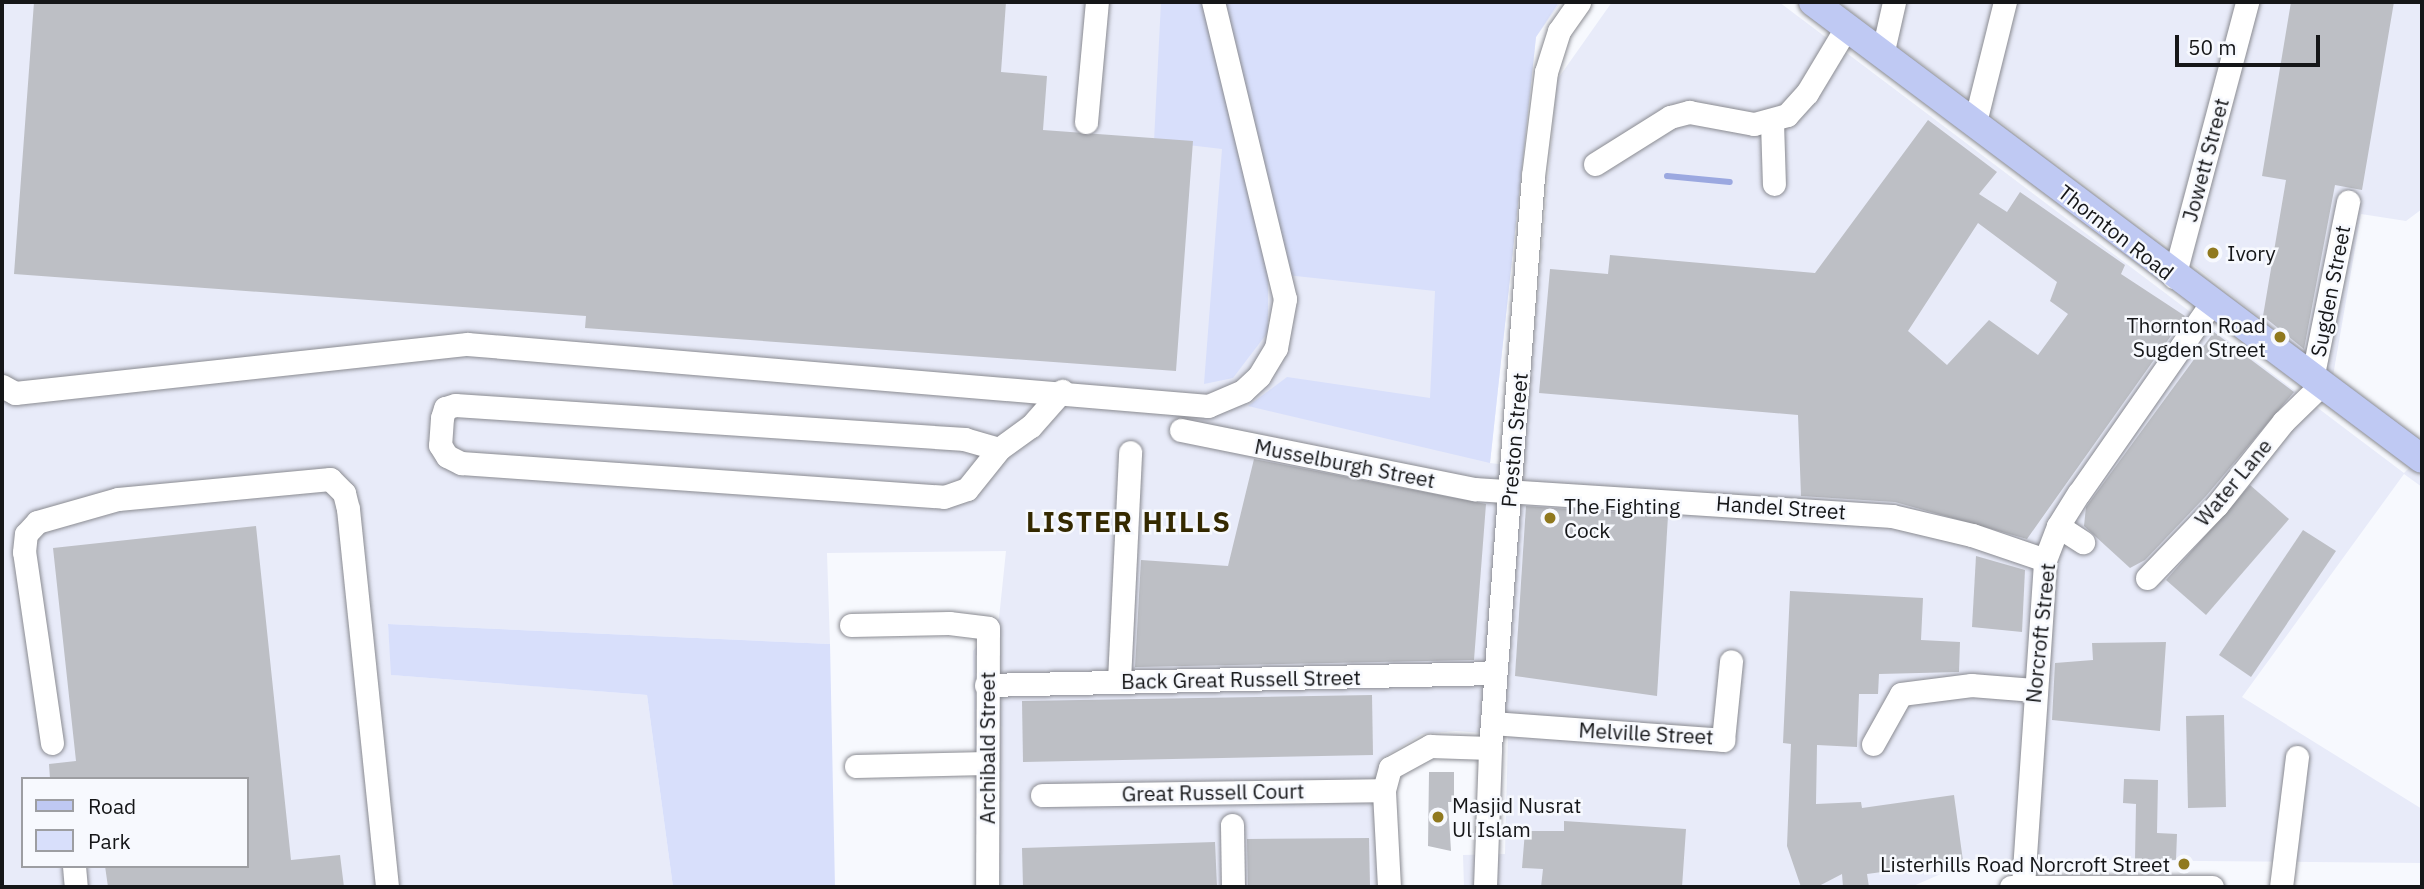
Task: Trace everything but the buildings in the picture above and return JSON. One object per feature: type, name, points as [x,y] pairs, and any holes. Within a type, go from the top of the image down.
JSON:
[{"type":"main road","name":"Thornton Road","points":[[1812,2],[1975,122],[2174,277],[2422,459]]},
{"type":"street","points":[[1086,122],[1097,2]]},
{"type":"street","points":[[2,386],[15,393],[467,344],[1062,391],[1209,406],[1243,391],[1259,376],[1276,348],[1285,299],[1213,2]]},
{"type":"street","name":"Preston Street","points":[[1485,887],[1495,673],[1533,176],[1546,72],[1559,31],[1579,2]]},
{"type":"street","points":[[1882,55],[1894,2]]},
{"type":"street","points":[[1975,122],[2005,2]]},
{"type":"street","name":"Jowett Street","points":[[2174,277],[2247,2]]},
{"type":"street","points":[[1595,164],[1670,117],[1689,112],[1754,124],[1772,122],[1787,115],[1807,93],[1846,28]]},
{"type":"street","points":[[1772,122],[1774,184]]},
{"type":"street","name":"Sugden Street","points":[[2316,383],[2348,202]]},
{"type":"street","name":"Norcroft Street","points":[[2017,886],[2045,560],[2058,526],[2211,304]]},
{"type":"street","name":"Water Lane","points":[[2147,578],[2217,505],[2316,383]]},
{"type":"street","points":[[999,449],[965,439],[455,405],[445,408],[440,445],[447,456],[461,463],[944,497],[967,489],[999,449],[1031,426],[1062,391]]},
{"type":"street","name":"Musselburgh Street","points":[[1181,430],[1510,493]]},
{"type":"street","points":[[1119,680],[1130,452]]},
{"type":"street","points":[[52,743],[24,552],[26,534],[37,522],[118,499],[330,479],[344,493],[348,509],[387,887]]},
{"type":"street","name":"Handel Street","points":[[1510,493],[1892,516],[1972,535],[2045,560]]},
{"type":"street","points":[[2058,526],[2083,542]]},
{"type":"street","name":"Archibald Street","points":[[850,625],[969,624],[988,628],[987,887]]},
{"type":"street","name":"Melville Street","points":[[1493,723],[1723,740],[1731,662]]},
{"type":"street","name":"Back Great Russell Street","points":[[986,685],[1495,673]]},
{"type":"street","points":[[1873,744],[1901,694],[1971,685],[2034,690]]},
{"type":"street","points":[[1389,887],[1384,790],[1390,768],[1408,755],[1430,746],[1490,748]]},
{"type":"street","points":[[2281,887],[2297,757]]},
{"type":"street","points":[[856,766],[986,763]]},
{"type":"street","name":"Great Russell Court","points":[[1042,795],[1233,808],[1384,790]]},
{"type":"street","points":[[1233,808],[1233,887]]},
{"type":"street","points":[[74,868],[76,887]]},
{"type":"street","points":[[2017,886],[2212,887]]},
{"type":"shaded area","points":[[2,2],[1561,2],[1536,37],[1490,463],[1522,467],[1557,80],[1612,2],[1779,2],[2404,473],[2422,455],[2422,487],[2404,474],[2242,697],[2422,809],[2422,863],[1975,859],[1911,887],[1464,887],[1463,855],[1505,854],[1508,735],[1456,731],[1422,734],[1380,760],[1379,887],[977,887],[973,651],[999,618],[1006,551],[827,553],[830,644],[388,624],[392,675],[647,695],[673,887],[2,887]]},
{"type":"shaded area","points":[[1838,2],[2422,2],[2422,209],[2406,221],[2361,214],[2333,376],[2200,270]]},
{"type":"green space","points":[[1161,2],[1559,2],[1536,37],[1490,463],[1248,406],[1287,377],[1430,398],[1435,291],[1268,273],[1268,332],[1233,378],[1204,384],[1222,149],[1154,141]]},
{"type":"green space","points":[[388,624],[830,644],[835,887],[673,887],[647,695],[391,675]]},
{"type":"waterway","points":[[1667,176],[1730,182]]},
{"type":"place","name":"Ivory","points":[[2213,253]]},
{"type":"place","name":"Thornton Road Sugden Street","points":[[2280,337]]},
{"type":"place","name":"The Fighting Cock","points":[[1550,518]]},
{"type":"place","name":"Masjid Nusrat Ul Islam","points":[[1438,817]]},
{"type":"place","name":"Listerhills Road Norcroft Street","points":[[2184,864]]},
{"type":"district","name":"LISTER HILLS","points":[[1129,522]]}]
